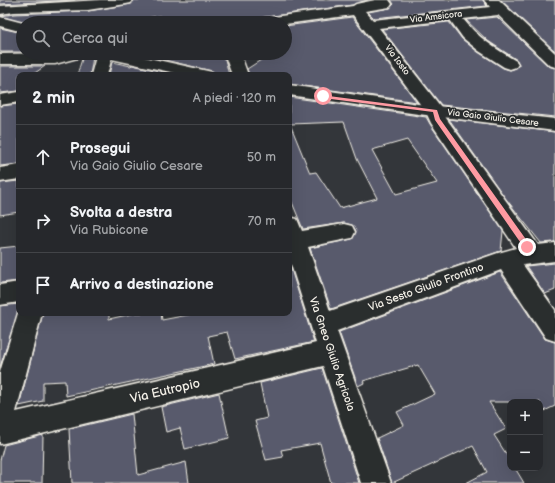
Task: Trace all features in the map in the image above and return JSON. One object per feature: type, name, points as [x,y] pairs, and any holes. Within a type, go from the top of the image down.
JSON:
[{"type":"street","points":[[0,10],[15,4],[88,6],[126,0]]},
{"type":"street","points":[[292,19],[357,10],[361,7],[385,4],[382,0]]},
{"type":"street","points":[[496,5],[555,62]]},
{"type":"street","name":"Via Amsicora","points":[[370,25],[453,16],[496,5]]},
{"type":"street","name":"Via Iosto","points":[[357,10],[435,111],[437,119],[532,254]]},
{"type":"street","points":[[453,16],[468,35],[484,48],[510,64]]},
{"type":"street","points":[[0,21],[16,26]]},
{"type":"street","points":[[0,59],[16,59]]},
{"type":"street","points":[[100,72],[103,60]]},
{"type":"street","points":[[137,60],[192,72]]},
{"type":"street","points":[[235,60],[239,72]]},
{"type":"street","name":"Via Gaio Giulio Cesare","points":[[292,90],[435,111],[555,125]]},
{"type":"street","points":[[0,100],[16,97]]},
{"type":"street","points":[[0,174],[16,172]]},
{"type":"street","points":[[292,236],[344,232]]},
{"type":"street","name":"Via Gneo Giulio Agricola","points":[[292,239],[376,483]]},
{"type":"street","name":"Via Sesto Giulio Frontino","points":[[322,325],[506,259],[532,254],[555,252]]},
{"type":"street","points":[[506,259],[555,330]]},
{"type":"street","points":[[0,295],[16,292]]},
{"type":"street","points":[[0,419],[29,316]]},
{"type":"street","name":"Via Eutropio","points":[[0,430],[331,352]]},
{"type":"building","points":[[0,0],[75,0],[0,4]]},
{"type":"building","points":[[134,0],[368,0],[352,5],[273,16],[16,16],[16,21],[0,16],[14,14],[88,11],[131,4]]},
{"type":"building","points":[[391,0],[483,0],[487,6],[374,18],[368,12],[390,8],[394,4]]},
{"type":"building","points":[[501,0],[555,0],[555,51]]},
{"type":"building","points":[[352,17],[417,102],[292,84],[292,72],[248,72],[247,69],[261,60],[292,60],[292,25]]},
{"type":"building","points":[[497,17],[548,66],[555,68],[555,117],[441,105],[382,29],[449,22],[462,39],[478,52],[503,68],[510,70],[519,65],[517,60],[488,41],[466,20]]},
{"type":"building","points":[[0,28],[16,31],[16,52],[0,52]]},
{"type":"building","points":[[82,60],[92,60],[90,72],[78,72]]},
{"type":"building","points":[[165,60],[225,60],[228,72],[212,71]]},
{"type":"building","points":[[112,62],[164,72],[110,72]]},
{"type":"building","points":[[0,66],[45,66],[36,72],[16,72],[16,91],[0,93]]},
{"type":"building","points":[[292,97],[426,117],[503,231],[501,251],[331,309],[310,248],[352,239],[356,231],[352,225],[344,223],[303,229],[292,202],[292,129],[310,173],[316,172],[340,208],[377,198],[357,159],[344,122],[292,124]],"holes":[[[407,140],[437,183],[396,194],[372,150]]]},
{"type":"building","points":[[16,104],[16,164],[0,166],[0,106]]},
{"type":"building","points":[[449,119],[555,132],[555,242],[541,243],[506,199]]},
{"type":"building","points":[[16,181],[16,212],[0,215],[0,183]]},
{"type":"building","points":[[16,246],[16,281],[0,283],[0,248]]},
{"type":"building","points":[[555,263],[555,290],[545,294],[526,266]]},
{"type":"building","points":[[292,272],[314,342],[235,359],[227,332],[208,336],[214,364],[66,396],[65,381],[43,382],[43,401],[19,406],[42,316],[109,316],[109,319],[122,316],[161,316],[162,320],[183,316],[292,316]]},
{"type":"building","points":[[500,272],[545,339],[555,342],[555,406],[543,412],[543,399],[507,399],[507,402],[489,402],[506,429],[494,435],[507,455],[507,471],[517,471],[524,483],[466,483],[487,472],[473,446],[392,483],[377,438],[404,425],[397,412],[435,394],[418,365],[363,381],[364,383],[358,386],[339,332]]},
{"type":"building","points":[[16,304],[17,316],[0,367],[0,306]]},
{"type":"building","points":[[322,368],[359,483],[331,483],[320,443],[281,450],[283,457],[266,460],[255,421],[267,418],[260,383]]},
{"type":"building","points":[[219,393],[229,438],[185,449],[180,428],[166,432],[161,407]]},
{"type":"building","points":[[132,414],[138,475],[186,462],[189,483],[72,483],[69,429]]},
{"type":"building","points":[[43,435],[42,483],[0,483],[0,460],[4,445]]},
{"type":"route","points":[[323,96],[435,111],[437,119],[527,247]]}]
